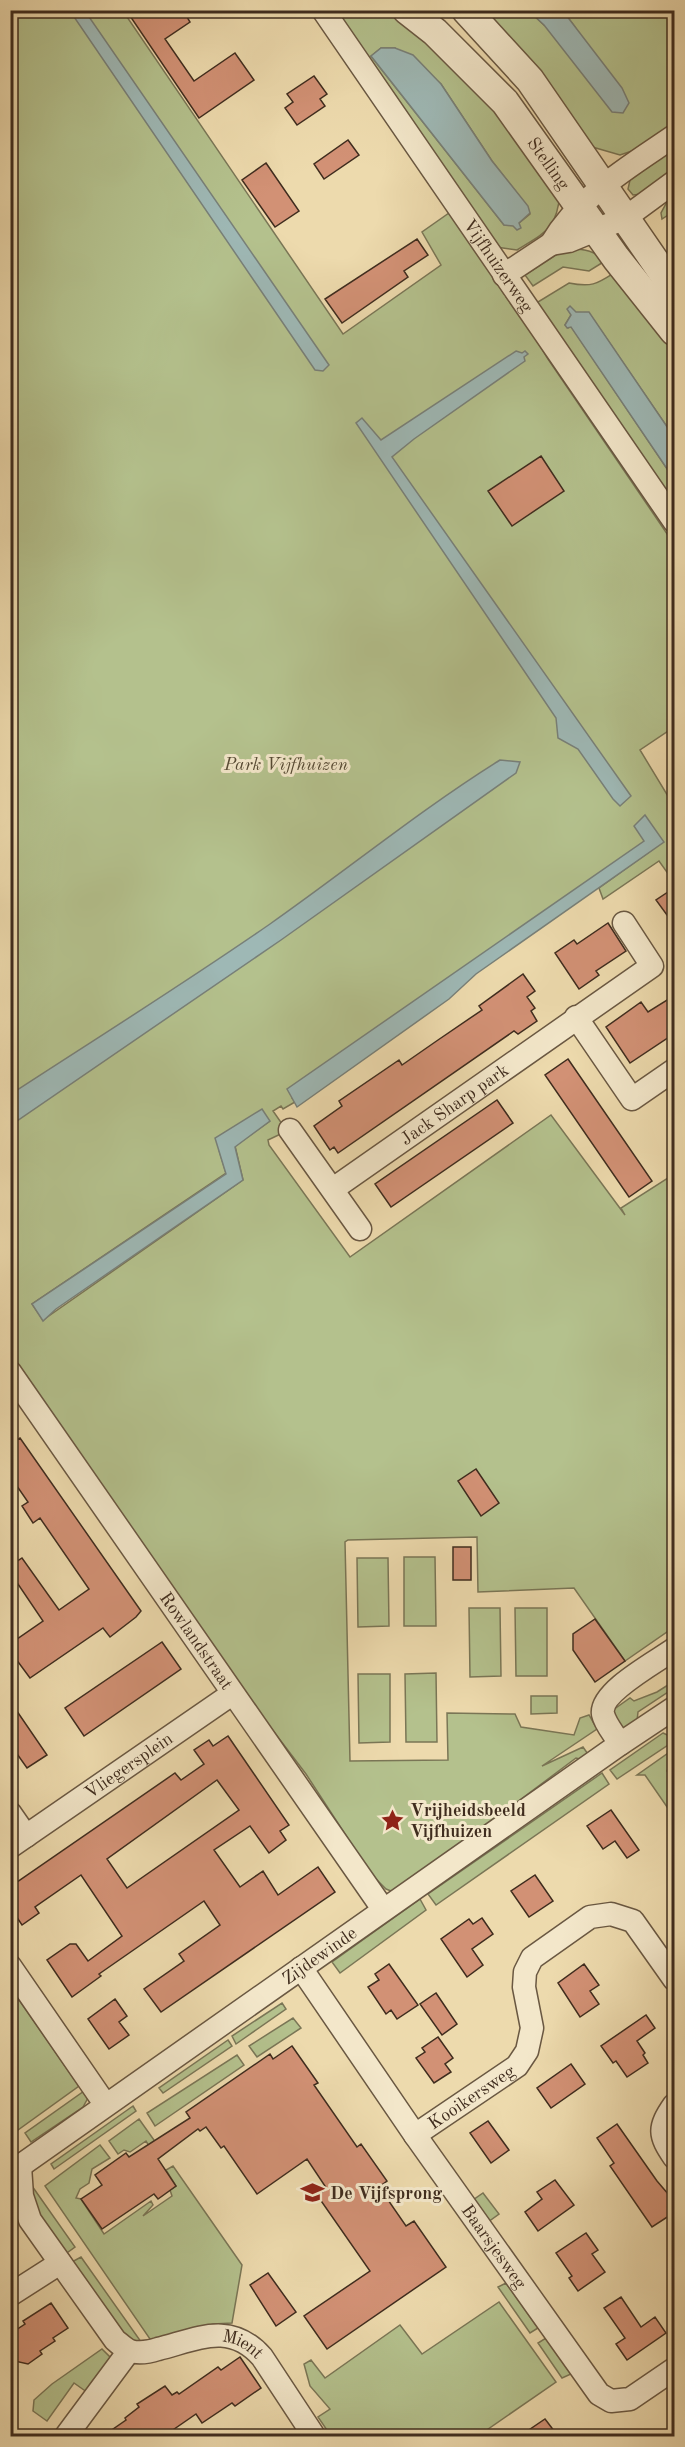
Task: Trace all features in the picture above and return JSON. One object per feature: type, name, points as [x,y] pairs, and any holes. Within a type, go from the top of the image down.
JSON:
[{"type":"street","name":"Vijfhuizerweg","points":[[323,10],[675,521]]},
{"type":"street","name":"Stelling","points":[[407,10],[456,51],[505,102],[596,230],[675,331]]},
{"type":"street","name":"Stelling","points":[[466,10],[530,80],[675,289]]},
{"type":"street","points":[[551,244],[559,230],[579,207],[602,186],[675,136]]},
{"type":"street","points":[[504,275],[551,244],[569,241],[625,218],[675,182]]},
{"type":"street","name":"Jack Sharp park","points":[[333,1189],[652,966],[624,923]]},
{"type":"street","points":[[576,1017],[632,1099],[675,1070]]},
{"type":"street","points":[[290,1130],[360,1229]]},
{"type":"street","name":"Rowlandstraat","points":[[10,1372],[383,1909]]},
{"type":"street","points":[[620,1744],[603,1714],[605,1701],[614,1690],[675,1649]]},
{"type":"street","name":"Vliegersplein","points":[[10,1813],[18,1842],[232,1694]]},
{"type":"street","name":"Zijdewinde","points":[[15,2163],[105,2104],[620,1744],[673,1712]]},
{"type":"street","name":"Kooikersweg","points":[[415,2135],[517,2066],[527,2051],[532,2028],[524,1988],[532,1958],[590,1917],[611,1914],[633,1921],[675,1978]]},
{"type":"street","points":[[10,1966],[105,2104]]},
{"type":"street","name":"Baarsjesweg","points":[[301,1968],[415,2135],[599,2394],[611,2401],[630,2399],[675,2369]]},
{"type":"street","points":[[675,2105],[661,2127],[663,2141],[675,2157]]},
{"type":"street","points":[[15,2163],[30,2220],[115,2340],[129,2351],[66,2436]]},
{"type":"street","points":[[10,2295],[60,2263]]},
{"type":"street","name":"Mient","points":[[129,2351],[142,2353],[216,2334],[243,2341],[262,2357],[314,2436]]},
{"type":"green space","name":"Park Vijfhuizen","points":[[11,11],[123,11],[343,334],[441,265],[422,232],[449,213],[492,271],[491,274],[504,294],[508,295],[506,297],[517,312],[519,311],[548,359],[674,544],[674,727],[640,750],[674,806],[674,882],[659,861],[603,899],[599,888],[652,850],[292,1098],[295,1102],[283,1109],[281,1106],[273,1111],[287,1131],[268,1140],[269,1145],[350,1257],[551,1115],[625,1215],[621,1208],[674,1174],[674,1627],[625,1661],[574,1588],[478,1592],[477,1537],[348,1540],[345,1542],[350,1761],[448,1760],[447,1713],[515,1714],[521,1727],[574,1735],[580,1718],[589,1715],[597,1729],[542,1766],[583,1747],[590,1757],[584,1760],[576,1758],[396,1893],[386,1889],[371,1874],[306,1774],[252,1703],[23,1371],[11,1359]],"holes":[[[270,1121],[235,1146],[243,1180],[43,1320],[32,1304],[226,1173],[219,1150]]]},
{"type":"green space","points":[[328,11],[397,11],[480,84],[560,193],[556,215],[543,234],[517,250],[496,247]],"holes":[[[381,48],[395,48],[441,84],[492,161],[527,206],[530,214],[519,223],[504,225],[371,56]]]},
{"type":"green space","points":[[476,11],[529,11],[544,25],[575,27],[563,11],[674,11],[674,123],[635,150],[620,155],[589,146]]},
{"type":"green space","points":[[674,149],[674,171],[642,194],[633,195],[628,189],[630,180]]},
{"type":"green space","points":[[674,195],[674,211],[662,219],[661,213],[668,200]]},
{"type":"green space","points":[[571,249],[590,251],[605,261],[589,271],[563,267],[533,286],[525,275],[559,253]]},
{"type":"green space","points":[[617,271],[674,343],[674,437],[589,313],[571,315],[565,325],[568,328],[571,326],[674,479],[674,509],[533,305],[569,283],[590,285]]},
{"type":"green space","points":[[404,1557],[435,1557],[436,1626],[404,1626]]},
{"type":"green space","points":[[357,1558],[388,1558],[389,1626],[358,1627]]},
{"type":"green space","points":[[469,1608],[500,1608],[501,1676],[470,1677]]},
{"type":"green space","points":[[515,1608],[547,1608],[547,1676],[516,1676]]},
{"type":"green space","points":[[436,1673],[437,1742],[406,1742],[405,1674]]},
{"type":"green space","points":[[358,1674],[390,1674],[390,1742],[359,1743]]},
{"type":"green space","points":[[674,1676],[674,1688],[638,1712],[637,1721],[621,1730],[613,1710],[630,1698],[634,1701],[657,1692],[668,1685],[668,1678]]},
{"type":"green space","points":[[531,1696],[557,1696],[557,1713],[531,1714]]},
{"type":"green space","points":[[663,1733],[674,1738],[674,1741],[617,1779],[610,1770]]},
{"type":"green space","points":[[674,1749],[674,1762],[671,1762],[667,1771],[674,1782],[674,1817],[645,1775],[637,1775]]},
{"type":"green space","points":[[602,1773],[609,1784],[436,1905],[428,1894]]},
{"type":"green space","points":[[420,1899],[426,1910],[340,1973],[332,1962]]},
{"type":"green space","points":[[10,1987],[79,2086],[11,2135],[10,2135]]},
{"type":"green space","points":[[282,2003],[286,2009],[236,2044],[232,2036]]},
{"type":"green space","points":[[293,2018],[301,2028],[257,2057],[249,2046]]},
{"type":"green space","points":[[228,2040],[232,2046],[163,2093],[159,2088]]},
{"type":"green space","points":[[237,2055],[244,2065],[155,2126],[147,2113]]},
{"type":"green space","points":[[87,2089],[89,2096],[83,2107],[31,2142],[25,2133]]},
{"type":"green space","points":[[133,2106],[136,2111],[54,2169],[51,2164]]},
{"type":"green space","points":[[139,2119],[164,2154],[157,2159],[146,2141],[130,2152],[124,2150],[118,2154],[109,2141]]},
{"type":"green space","points":[[100,2145],[110,2158],[92,2169],[89,2183],[80,2189],[76,2198],[81,2199],[104,2234],[151,2201],[153,2205],[143,2216],[172,2196],[170,2190],[176,2186],[166,2170],[173,2166],[242,2265],[232,2323],[213,2324],[152,2342],[45,2186]]},
{"type":"green space","points":[[32,2186],[75,2247],[64,2255],[34,2211]]},
{"type":"green space","points":[[483,2193],[499,2214],[488,2222],[473,2200]]},
{"type":"green space","points":[[81,2257],[144,2346],[127,2342],[70,2263]]},
{"type":"green space","points":[[506,2283],[538,2328],[530,2333],[498,2287]]},
{"type":"green space","points":[[499,2302],[556,2382],[478,2436],[331,2436],[318,2417],[330,2409],[310,2386],[304,2364],[311,2360],[325,2378],[400,2325],[422,2354]]},
{"type":"green space","points":[[546,2338],[571,2374],[562,2378],[538,2343]]},
{"type":"green space","points":[[102,2349],[111,2358],[91,2395],[74,2383],[47,2421],[33,2411],[34,2400],[52,2384]]},
{"type":"water","points":[[70,11],[85,11],[329,365],[323,371],[315,370]]},
{"type":"water","points":[[529,11],[563,11],[622,88],[629,103],[623,113],[612,112],[544,25]]},
{"type":"water","points":[[381,48],[395,48],[413,55],[441,84],[492,161],[528,206],[530,213],[519,223],[521,228],[517,230],[513,226],[504,225],[371,56]]},
{"type":"water","points":[[570,306],[576,312],[589,312],[674,437],[674,479],[571,327],[567,328],[565,325],[571,315],[567,309]]},
{"type":"water","points":[[516,351],[522,353],[525,351],[528,354],[524,357],[525,361],[392,457],[631,796],[620,806],[578,749],[558,738],[556,718],[356,423],[362,418],[381,440]]},
{"type":"water","points":[[500,760],[520,762],[516,773],[281,940],[11,1125],[11,1094],[238,946],[441,799]]},
{"type":"water","points":[[645,815],[664,842],[476,974],[449,999],[297,1107],[287,1089],[644,841],[634,826]]},
{"type":"water","points":[[262,1109],[270,1121],[235,1147],[243,1180],[56,1309],[43,1321],[32,1304],[226,1174],[215,1138]]},
{"type":"building","points":[[126,10],[183,10],[190,22],[165,39],[194,81],[235,53],[254,80],[199,118]]},
{"type":"building","points":[[314,76],[327,94],[320,99],[325,106],[297,125],[285,108],[293,102],[287,94]]},
{"type":"building","points":[[348,140],[359,155],[324,179],[314,164]]},
{"type":"building","points":[[266,163],[299,211],[275,227],[242,180]]},
{"type":"building","points":[[417,239],[428,255],[404,271],[408,277],[342,323],[325,299]]},
{"type":"building","points":[[541,456],[564,491],[512,526],[488,491]]},
{"type":"building","points":[[668,892],[675,901],[675,926],[656,900]]},
{"type":"building","points":[[608,923],[626,951],[596,971],[599,975],[579,989],[555,953],[574,940],[577,944]]},
{"type":"building","points":[[523,974],[535,991],[527,997],[535,1008],[531,1011],[537,1021],[518,1034],[514,1031],[338,1153],[334,1147],[330,1150],[314,1126],[342,1106],[339,1101],[399,1060],[402,1065],[482,1010],[479,1006]]},
{"type":"building","points":[[675,995],[675,1033],[630,1063],[606,1027],[641,1002],[648,1012]]},
{"type":"building","points":[[568,1059],[652,1181],[629,1197],[545,1075]]},
{"type":"building","points":[[497,1100],[513,1123],[391,1207],[375,1184]]},
{"type":"building","points":[[20,1438],[141,1611],[110,1637],[103,1628],[30,1678],[10,1651],[10,1644],[43,1621],[18,1584],[10,1589],[10,1566],[22,1558],[59,1610],[89,1589],[40,1518],[33,1523],[22,1506],[28,1502],[10,1476],[10,1444]]},
{"type":"building","points":[[476,1469],[499,1503],[481,1516],[458,1481]]},
{"type":"building","points":[[453,1547],[471,1547],[471,1580],[453,1580]]},
{"type":"building","points":[[595,1619],[625,1661],[595,1682],[573,1650],[573,1634]]},
{"type":"building","points":[[162,1642],[181,1669],[84,1736],[65,1708]]},
{"type":"building","points":[[10,1701],[47,1755],[27,1768],[10,1744]]},
{"type":"building","points":[[228,1736],[289,1825],[280,1831],[286,1840],[269,1853],[250,1826],[214,1850],[240,1887],[263,1871],[278,1895],[318,1867],[335,1892],[161,2012],[144,1989],[184,1961],[179,1954],[220,1925],[204,1901],[99,1974],[101,1976],[72,1997],[47,1960],[70,1944],[76,1944],[88,1961],[122,1936],[81,1875],[35,1907],[39,1913],[22,1925],[10,1907],[10,1887],[175,1773],[181,1780],[204,1764],[194,1750],[209,1740],[213,1746]],"holes":[[[217,1780],[239,1810],[127,1888],[107,1859]]]},
{"type":"building","points":[[611,1810],[639,1850],[627,1858],[615,1841],[603,1849],[587,1826]]},
{"type":"building","points":[[535,1875],[553,1901],[529,1917],[511,1891]]},
{"type":"building","points":[[482,1918],[493,1934],[472,1949],[483,1965],[467,1977],[441,1939],[469,1919],[473,1924]]},
{"type":"building","points":[[389,1964],[418,2005],[397,2019],[391,2010],[386,2014],[368,1987],[379,1980],[375,1974]]},
{"type":"building","points":[[584,1964],[599,1985],[590,1991],[599,2004],[580,2017],[558,1983]]},
{"type":"building","points":[[436,1993],[457,2024],[442,2035],[420,2004]]},
{"type":"building","points":[[115,1999],[127,2016],[119,2022],[129,2035],[109,2049],[88,2019]]},
{"type":"building","points":[[646,2015],[655,2028],[637,2041],[648,2063],[627,2077],[616,2061],[613,2063],[601,2046]]},
{"type":"building","points":[[438,2037],[453,2058],[445,2064],[451,2072],[434,2083],[416,2058],[425,2052],[422,2048]]},
{"type":"building","points":[[292,2046],[318,2083],[314,2085],[357,2147],[361,2144],[387,2181],[379,2187],[406,2226],[414,2221],[446,2267],[327,2349],[304,2316],[370,2271],[317,2195],[327,2189],[307,2159],[257,2194],[224,2146],[221,2148],[206,2127],[200,2131],[198,2129],[158,2159],[176,2186],[158,2199],[154,2194],[102,2229],[81,2199],[102,2185],[95,2175],[126,2153],[129,2157],[190,2118],[186,2112],[270,2054],[273,2059]]},
{"type":"building","points":[[571,2064],[585,2084],[551,2108],[537,2088]]},
{"type":"building","points":[[488,2121],[509,2150],[491,2163],[470,2133]]},
{"type":"building","points":[[617,2124],[657,2181],[675,2202],[675,2212],[652,2227],[610,2166],[614,2163],[597,2138]]},
{"type":"building","points":[[555,2180],[574,2205],[538,2231],[525,2212],[542,2199],[537,2192]]},
{"type":"building","points":[[586,2233],[598,2250],[592,2254],[605,2272],[578,2291],[569,2278],[572,2276],[556,2253]]},
{"type":"building","points":[[268,2273],[296,2312],[276,2326],[250,2285]]},
{"type":"building","points":[[621,2297],[641,2327],[655,2317],[666,2333],[627,2360],[616,2344],[625,2338],[604,2308]]},
{"type":"building","points":[[51,2303],[68,2328],[53,2338],[55,2341],[40,2351],[42,2354],[28,2364],[10,2360],[10,2334],[25,2324],[23,2321]]},
{"type":"building","points":[[240,2357],[261,2388],[235,2406],[232,2403],[202,2423],[196,2414],[164,2436],[103,2436],[126,2420],[125,2418],[139,2407],[137,2404],[165,2386],[172,2395],[177,2392],[179,2394],[218,2367],[221,2370]]},
{"type":"building","points":[[545,2419],[558,2436],[520,2436]]},
{"type":"place","name":"Vrijheidsbeeld Vijfhuizen","points":[[392,1820]]},
{"type":"place","name":"De Vijfsprong","points":[[312,2193]]}]
